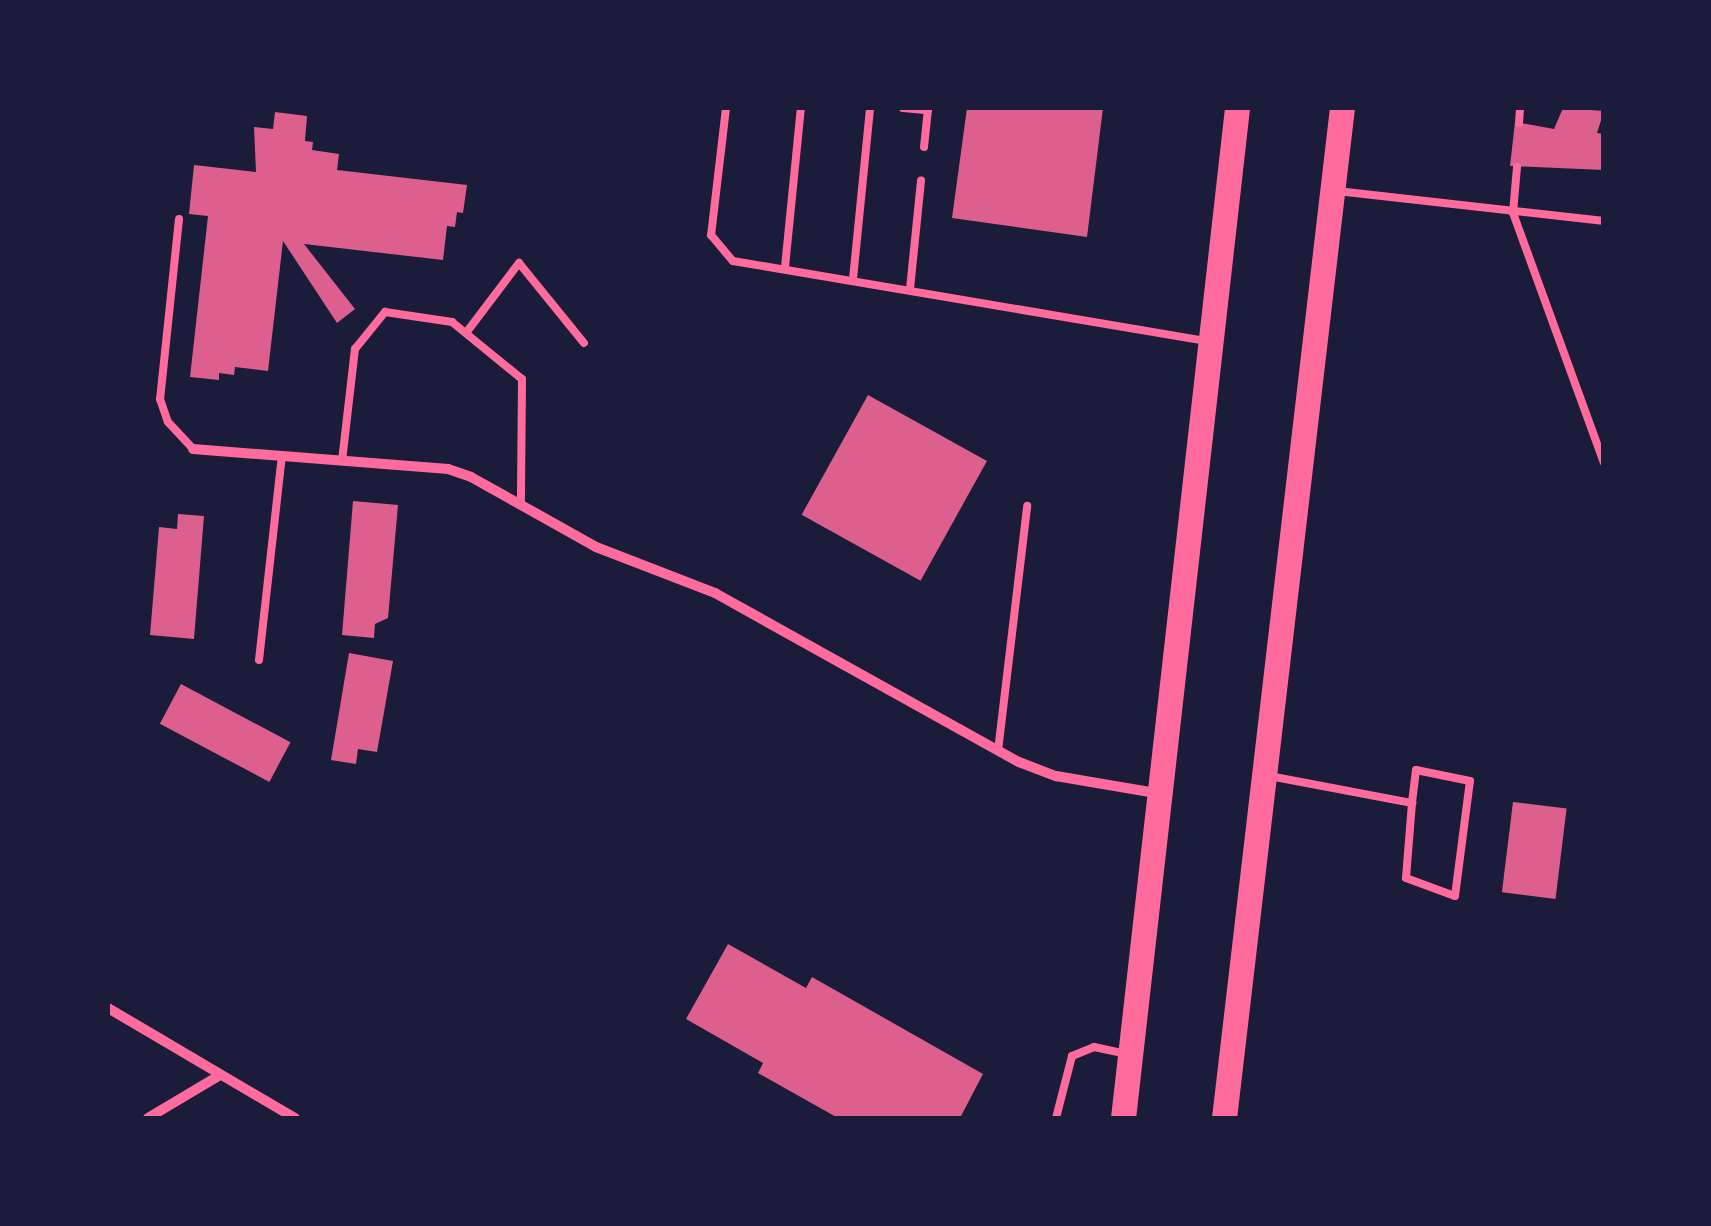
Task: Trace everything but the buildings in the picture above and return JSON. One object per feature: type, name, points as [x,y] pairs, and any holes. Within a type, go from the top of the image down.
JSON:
[{"type":"main road","points":[[1123,1118],[1237,108]]},
{"type":"main road","points":[[1224,1118],[1342,108]]},
{"type":"street","points":[[193,449],[448,469],[521,504],[596,547],[715,593],[998,751],[1056,776],[1162,794]]},
{"type":"street","points":[[108,1008],[295,1118]]},
{"type":"street","points":[[148,1118],[220,1075]]},
{"type":"lane","points":[[726,108],[711,235],[733,261],[1212,342]]},
{"type":"lane","points":[[785,268],[802,108]]},
{"type":"lane","points":[[854,280],[870,108]]},
{"type":"lane","points":[[903,108],[928,109],[924,146]]},
{"type":"lane","points":[[1519,108],[1519,123]]},
{"type":"lane","points":[[1517,167],[1512,212],[1604,463]]},
{"type":"lane","points":[[910,289],[921,180]]},
{"type":"lane","points":[[1332,190],[1604,221]]},
{"type":"lane","points":[[179,219],[160,399],[168,422],[193,449]]},
{"type":"lane","points":[[466,333],[519,262],[584,343]]},
{"type":"lane","points":[[342,461],[355,349],[386,312],[452,322],[522,379],[521,504]]},
{"type":"lane","points":[[258,660],[282,456]]},
{"type":"lane","points":[[998,751],[1027,506]]},
{"type":"lane","points":[[1416,770],[1470,781],[1455,896],[1406,878],[1412,803],[1416,770]]},
{"type":"lane","points":[[1264,775],[1412,803]]},
{"type":"lane","points":[[1056,1118],[1072,1056],[1094,1048],[1130,1054]]}]
